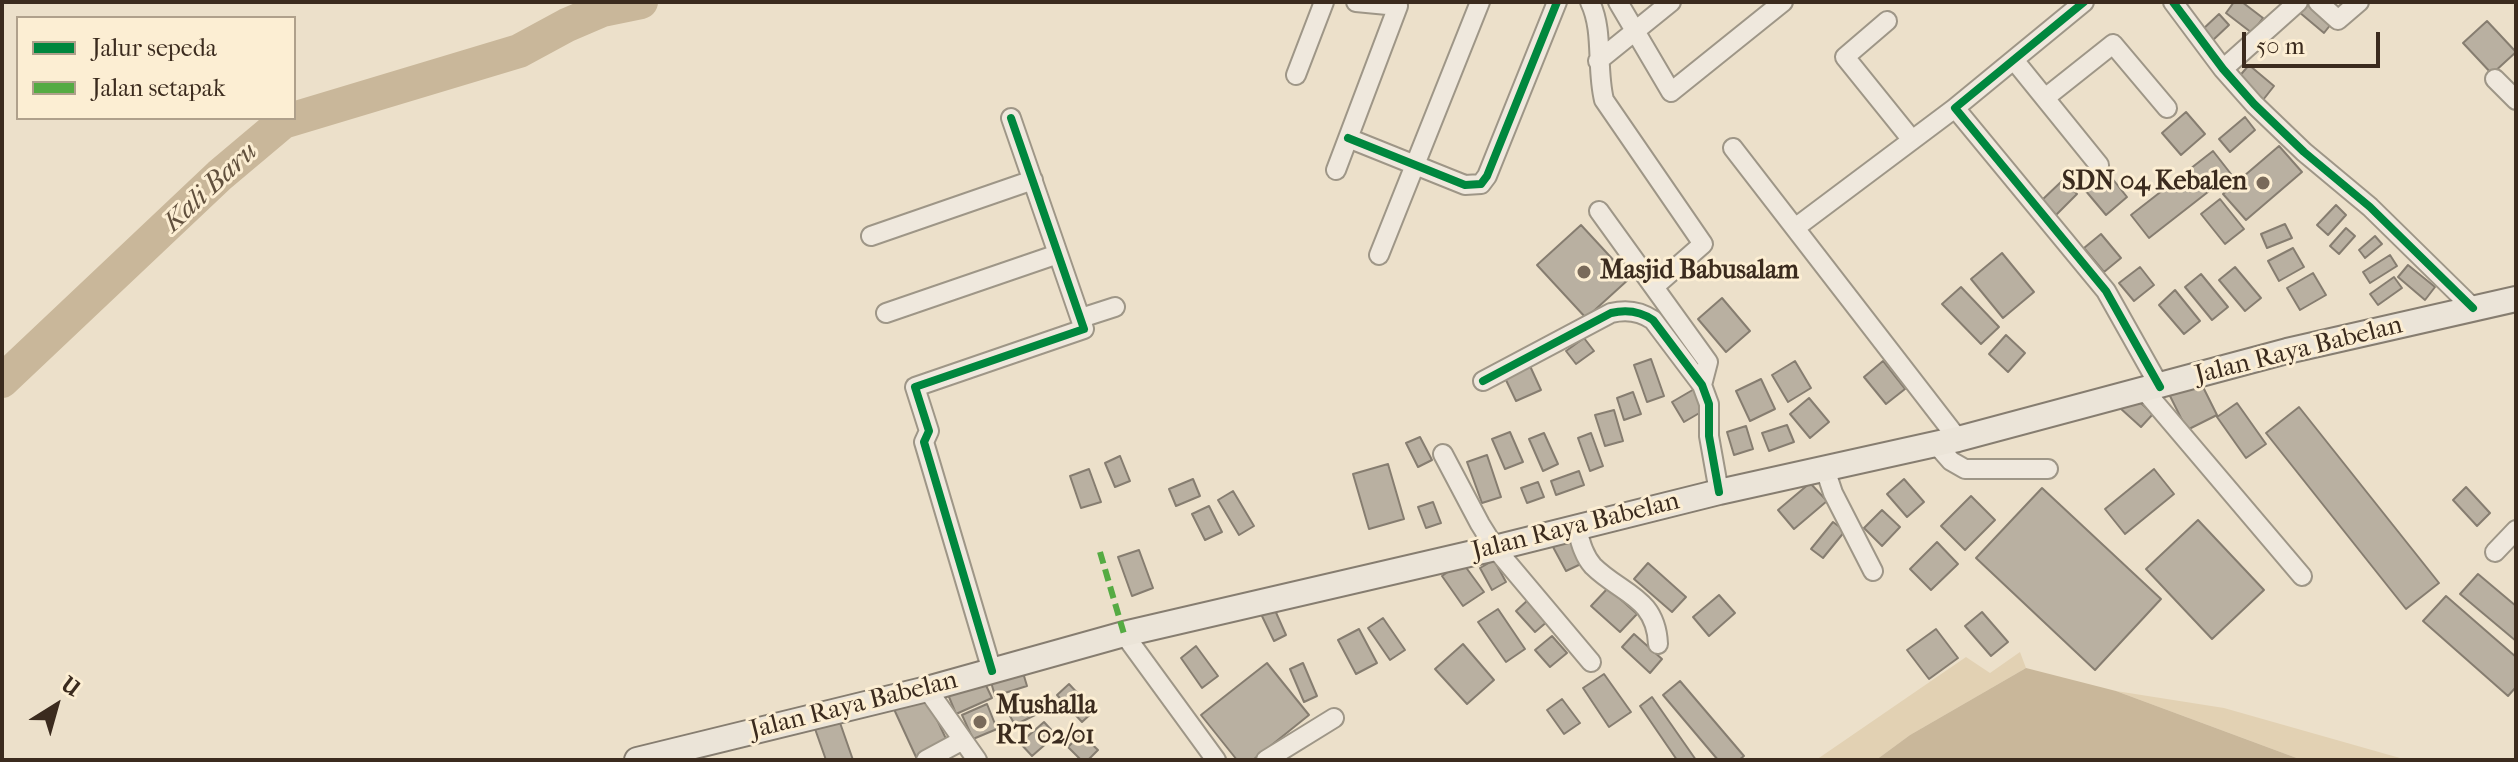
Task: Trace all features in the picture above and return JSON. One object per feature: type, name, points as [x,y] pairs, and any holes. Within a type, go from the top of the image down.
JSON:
[{"type":"main road","name":"Jalan Raya Babelan","points":[[637,760],[927,689],[1124,634],[1495,548],[1719,492],[1947,442],[2287,351],[2516,299]]},
{"type":"street","points":[[1296,75],[1324,2]]},
{"type":"street","points":[[1336,170],[1398,6],[1356,2]]},
{"type":"street","points":[[1379,255],[1480,2]]},
{"type":"street","points":[[1348,138],[1465,185],[1481,184],[1487,176],[1557,2]]},
{"type":"street","points":[[1590,2],[1596,15],[1599,79],[1604,100],[1703,244],[1654,287]]},
{"type":"street","points":[[1618,2],[1671,92],[1783,2]]},
{"type":"street","points":[[1598,61],[1671,2]]},
{"type":"street","points":[[1795,228],[1955,108],[2084,2]]},
{"type":"street","points":[[2173,2],[2223,69],[2254,104],[2304,152],[2370,207],[2473,308]]},
{"type":"street","points":[[2223,69],[2298,2]]},
{"type":"street","points":[[2318,2],[2338,20],[2359,2]]},
{"type":"street","points":[[1887,21],[1845,57],[1912,140]]},
{"type":"street","points":[[2045,98],[2113,44],[2167,108]]},
{"type":"street","points":[[2014,60],[2099,165]]},
{"type":"street","points":[[2495,79],[2516,100]]},
{"type":"street","points":[[1955,108],[2106,291],[2152,388],[2302,576]]},
{"type":"street","points":[[992,671],[924,442],[929,431],[915,387],[1084,329],[1011,118]]},
{"type":"street","points":[[1733,148],[1795,228],[1947,442],[1951,461],[1965,469],[2048,469]]},
{"type":"street","points":[[871,236],[1033,180]]},
{"type":"street","points":[[1599,211],[1708,362],[1702,385]]},
{"type":"street","points":[[886,313],[1058,254]]},
{"type":"street","points":[[1081,318],[1115,307]]},
{"type":"street","points":[[1483,381],[1611,313],[1634,311],[1653,320],[1702,385],[1709,404],[1709,436],[1719,492]]},
{"type":"street","points":[[1443,454],[1495,548],[1591,662]]},
{"type":"street","points":[[1825,469],[1833,493],[1873,571]]},
{"type":"street","points":[[1576,526],[1588,560],[1650,612],[1657,629],[1658,644]]},
{"type":"street","points":[[2495,552],[2516,530]]},
{"type":"street","points":[[1124,634],[1216,760]]},
{"type":"street","points":[[927,689],[977,760]]},
{"type":"street","points":[[1266,760],[1334,718]]},
{"type":"street","points":[[926,760],[963,740]]},
{"type":"shaded area","points":[[2020,652],[2026,668],[1910,735],[1876,760],[1816,760],[1966,657],[1990,673]]},
{"type":"shaded area","points":[[2026,668],[2116,691],[2302,760],[1876,760],[1910,735]]},
{"type":"shaded area","points":[[2116,691],[2224,708],[2407,760],[2302,760]]},
{"type":"building","points":[[2234,2],[2242,2],[2263,18],[2252,33],[2226,13]]},
{"type":"building","points":[[2308,2],[2314,2],[2335,19],[2324,33],[2299,12]]},
{"type":"building","points":[[2219,14],[2229,25],[2212,41],[2202,30]]},
{"type":"building","points":[[2487,21],[2516,52],[2492,74],[2463,43]]},
{"type":"building","points":[[2249,65],[2274,86],[2263,100],[2237,79]]},
{"type":"building","points":[[2186,112],[2205,134],[2181,155],[2162,133]]},
{"type":"building","points":[[2245,117],[2255,130],[2230,152],[2219,139]]},
{"type":"building","name":"SDN 04 Kebalen","points":[[2279,146],[2302,172],[2246,220],[2223,194]]},
{"type":"building","points":[[2213,151],[2231,174],[2149,238],[2131,215]]},
{"type":"building","points":[[2107,172],[2127,197],[2106,215],[2085,190]]},
{"type":"building","points":[[2063,180],[2077,194],[2056,215],[2042,200]]},
{"type":"building","points":[[2220,199],[2244,229],[2225,244],[2201,214]]},
{"type":"building","points":[[2336,205],[2346,215],[2328,235],[2317,225]]},
{"type":"building","points":[[2285,224],[2292,238],[2267,248],[2261,234]]},
{"type":"building","name":"Masjid Babusalam","points":[[1581,225],[1630,278],[1586,318],[1537,265]]},
{"type":"building","points":[[2346,228],[2355,236],[2339,254],[2330,246]]},
{"type":"building","points":[[2101,234],[2121,258],[2104,272],[2084,248]]},
{"type":"building","points":[[2375,236],[2382,244],[2365,258],[2359,250]]},
{"type":"building","points":[[2293,248],[2304,267],[2279,281],[2268,261]]},
{"type":"building","points":[[2002,253],[2034,292],[2003,318],[1971,279]]},
{"type":"building","points":[[2390,255],[2397,266],[2370,283],[2363,272]]},
{"type":"building","points":[[2408,265],[2435,287],[2425,300],[2398,277]]},
{"type":"building","points":[[2140,267],[2154,285],[2134,301],[2119,283]]},
{"type":"building","points":[[2235,267],[2261,298],[2245,311],[2219,280]]},
{"type":"building","points":[[2313,273],[2326,295],[2300,310],[2287,288]]},
{"type":"building","points":[[2201,274],[2228,307],[2212,320],[2185,287]]},
{"type":"building","points":[[2394,277],[2402,288],[2378,305],[2370,294]]},
{"type":"building","points":[[1961,287],[1999,327],[1981,344],[1942,304]]},
{"type":"building","points":[[2175,290],[2200,321],[2184,334],[2159,305]]},
{"type":"building","points":[[1722,298],[1750,331],[1726,352],[1698,319]]},
{"type":"building","points":[[2006,335],[2025,353],[2008,372],[1989,354]]},
{"type":"building","points":[[1584,338],[1594,351],[1576,364],[1566,351]]},
{"type":"building","points":[[1651,359],[1664,396],[1647,402],[1634,365]]},
{"type":"building","points":[[1795,361],[1811,388],[1788,402],[1772,375]]},
{"type":"building","points":[[1883,361],[1905,389],[1886,404],[1864,377]]},
{"type":"building","points":[[1530,366],[1541,390],[1516,401],[1505,378]]},
{"type":"building","points":[[2198,377],[2217,415],[2187,430],[2168,392]]},
{"type":"building","points":[[1761,379],[1775,409],[1750,421],[1736,391]]},
{"type":"building","points":[[1696,388],[1708,408],[1684,422],[1672,402]]},
{"type":"building","points":[[1633,392],[1641,414],[1624,420],[1617,398]]},
{"type":"building","points":[[2132,395],[2153,414],[2141,427],[2120,408]]},
{"type":"building","points":[[1809,398],[1829,422],[1810,438],[1790,414]]},
{"type":"building","points":[[2237,403],[2266,444],[2246,458],[2217,417]]},
{"type":"building","points":[[2299,407],[2439,583],[2406,609],[2266,433]]},
{"type":"building","points":[[1614,410],[1623,441],[1605,446],[1595,415]]},
{"type":"building","points":[[1787,425],[1794,442],[1769,451],[1762,433]]},
{"type":"building","points":[[1746,426],[1753,449],[1734,455],[1727,432]]},
{"type":"building","points":[[1510,432],[1523,462],[1505,469],[1492,439]]},
{"type":"building","points":[[1544,433],[1558,464],[1543,471],[1529,439]]},
{"type":"building","points":[[1591,433],[1603,466],[1590,471],[1578,438]]},
{"type":"building","points":[[1420,437],[1432,460],[1418,467],[1406,443]]},
{"type":"building","points":[[1487,455],[1501,497],[1482,503],[1467,462]]},
{"type":"building","points":[[1120,456],[1130,481],[1115,487],[1105,463]]},
{"type":"building","points":[[1388,464],[1404,519],[1369,529],[1353,474]]},
{"type":"building","points":[[1089,469],[1101,502],[1081,508],[1070,476]]},
{"type":"building","points":[[2154,469],[2174,494],[2125,534],[2105,509]]},
{"type":"building","points":[[1579,471],[1584,485],[1556,495],[1551,481]]},
{"type":"building","points":[[1193,479],[1200,496],[1176,506],[1169,489]]},
{"type":"building","points":[[1904,479],[1924,502],[1907,517],[1887,494]]},
{"type":"building","points":[[1538,482],[1544,497],[1527,503],[1521,488]]},
{"type":"building","points":[[1810,483],[1827,501],[1794,529],[1778,510]]},
{"type":"building","points":[[2466,487],[2490,513],[2477,526],[2453,500]]},
{"type":"building","points":[[2042,488],[2161,599],[2095,670],[1976,558]]},
{"type":"building","points":[[1233,491],[1254,526],[1239,535],[1218,500]]},
{"type":"building","points":[[1971,496],[1995,520],[1965,550],[1941,526]]},
{"type":"building","points":[[1433,502],[1441,523],[1426,528],[1418,507]]},
{"type":"building","points":[[1209,506],[1222,532],[1205,540],[1192,514]]},
{"type":"building","points":[[1882,510],[1900,527],[1882,546],[1864,528]]},
{"type":"building","points":[[2198,520],[2264,590],[2212,639],[2146,569]]},
{"type":"building","points":[[1833,522],[1845,531],[1823,558],[1811,549]]},
{"type":"building","points":[[1570,538],[1583,563],[1566,571],[1553,547]]},
{"type":"building","points":[[1937,542],[1958,564],[1931,590],[1910,569]]},
{"type":"building","points":[[1139,550],[1153,588],[1132,596],[1118,557]]},
{"type":"building","points":[[1494,560],[1506,582],[1492,590],[1480,568]]},
{"type":"building","points":[[1462,562],[1484,592],[1463,606],[1442,576]]},
{"type":"building","points":[[1648,563],[1686,597],[1672,612],[1634,579]]},
{"type":"building","points":[[2478,574],[2516,606],[2516,641],[2460,594]]},
{"type":"building","points":[[1608,588],[1637,614],[1620,632],[1591,606]]},
{"type":"building","points":[[1719,595],[1735,613],[1709,636],[1693,617]]},
{"type":"building","points":[[2446,596],[2516,657],[2516,687],[2508,696],[2423,621]]},
{"type":"building","points":[[1529,599],[1548,621],[1535,632],[1516,611]]},
{"type":"building","points":[[1274,608],[1286,635],[1274,641],[1261,614]]},
{"type":"building","points":[[1498,609],[1525,649],[1506,662],[1478,622]]},
{"type":"building","points":[[1982,612],[2008,642],[1991,656],[1965,626]]},
{"type":"building","points":[[1383,618],[1405,650],[1390,660],[1368,628]]},
{"type":"building","points":[[1359,629],[1377,663],[1356,674],[1338,640]]},
{"type":"building","points":[[1936,629],[1958,658],[1929,679],[1907,650]]},
{"type":"building","points":[[1634,634],[1662,659],[1650,673],[1622,647]]},
{"type":"building","points":[[1552,636],[1567,653],[1550,667],[1535,650]]},
{"type":"building","points":[[1463,644],[1494,680],[1467,704],[1435,669]]},
{"type":"building","points":[[1196,646],[1218,676],[1202,688],[1181,658]]},
{"type":"building","points":[[1267,663],[1309,715],[1253,760],[1237,760],[1201,715]]},
{"type":"building","points":[[1303,663],[1317,696],[1304,702],[1290,669]]},
{"type":"building","points":[[1021,666],[1027,686],[995,696],[989,675]]},
{"type":"building","points":[[1604,674],[1631,712],[1609,727],[1583,688]]},
{"type":"building","points":[[982,677],[992,698],[956,714],[947,692]]},
{"type":"building","points":[[1680,681],[1744,756],[1739,760],[1718,760],[1663,695]]},
{"type":"building","points":[[1069,684],[1094,711],[1082,722],[1057,695]]},
{"type":"building","points":[[924,692],[948,743],[916,757],[893,707]]},
{"type":"building","points":[[1652,697],[1696,760],[1677,760],[1640,706]]},
{"type":"building","points":[[1026,698],[1035,715],[1015,725],[1006,709]]},
{"type":"building","points":[[1562,699],[1580,723],[1564,734],[1547,710]]},
{"type":"building","name":"Mushalla RT 02/01","points":[[987,704],[997,729],[973,739],[962,715]]},
{"type":"building","points":[[838,717],[853,760],[826,760],[814,726]]},
{"type":"building","points":[[1044,722],[1056,735],[1032,756],[1020,743]]},
{"type":"building","points":[[1081,734],[1098,750],[1088,760],[1081,760],[1068,747]]},
{"type":"waterway","name":"Kali Baru","points":[[296,118],[519,51],[602,10],[641,2]]},
{"type":"waterway","name":"Kali Baru","points":[[2,381],[220,175],[283,122],[290,120]]},
{"type":"marked path","points":[[1100,552],[1124,634]]},
{"type":"cycle path","points":[[1348,138],[1465,185],[1481,184],[1487,176],[1557,2]]},
{"type":"cycle path","points":[[2084,2],[1955,108],[2106,291],[2160,387]]},
{"type":"cycle path","points":[[2173,2],[2223,69],[2254,104],[2304,152],[2370,207],[2473,308]]},
{"type":"cycle path","points":[[992,671],[924,442],[929,431],[915,387],[1084,329],[1011,118]]},
{"type":"cycle path","points":[[1483,381],[1611,313],[1628,311],[1643,315],[1653,320],[1702,385],[1709,404],[1709,436],[1719,492]]},
{"type":"place","name":"SDN 04 Kebalen","points":[[2263,183]]},
{"type":"place","name":"Masjid Babusalam","points":[[1584,272]]},
{"type":"place","name":"Mushalla RT 02/01","points":[[980,722]]}]
